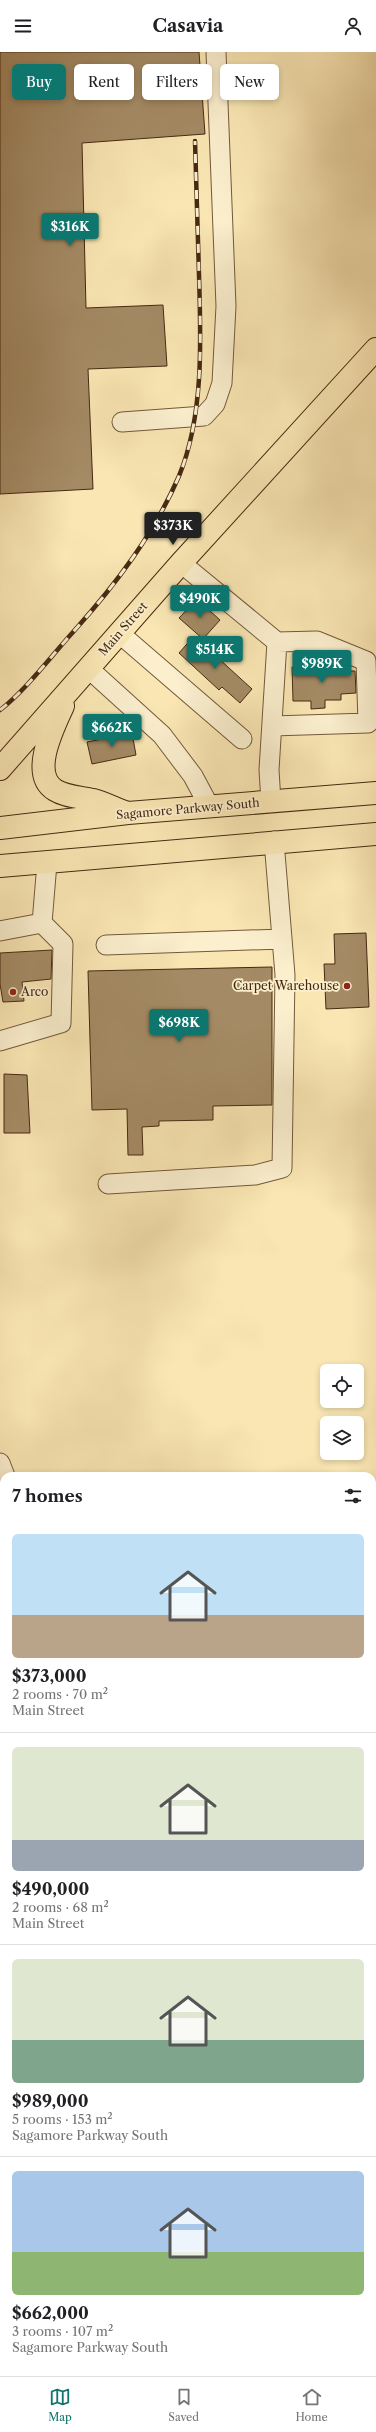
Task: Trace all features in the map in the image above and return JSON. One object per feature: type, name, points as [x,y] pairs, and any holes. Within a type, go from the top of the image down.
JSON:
[{"type":"main road","name":"Main Street","points":[[0,769],[72,685],[181,563],[376,350]]},
{"type":"main road","points":[[72,685],[46,745],[42,767],[47,782],[54,790],[66,795],[94,801],[128,813]]},
{"type":"main road","name":"Sagamore Parkway South","points":[[0,828],[128,813],[376,793]]},
{"type":"main road","points":[[0,866],[48,863],[274,841],[376,834]]},
{"type":"lane","points":[[122,422],[204,416],[215,404],[222,383],[226,306],[216,52]]},
{"type":"lane","points":[[181,563],[277,642],[317,641],[366,661],[368,724],[272,726]]},
{"type":"lane","points":[[119,633],[242,738]]},
{"type":"lane","points":[[271,802],[269,770],[277,642]]},
{"type":"lane","points":[[88,668],[162,735],[193,776],[209,806]]},
{"type":"lane","points":[[108,1184],[255,1175],[282,1168],[285,975],[274,841]]},
{"type":"lane","points":[[42,923],[48,863]]},
{"type":"lane","points":[[0,931],[42,923]]},
{"type":"lane","points":[[0,1041],[61,1023],[63,944],[42,923]]},
{"type":"lane","points":[[106,945],[281,939]]},
{"type":"building","points":[[0,52],[199,52],[200,64],[142,64],[142,100],[203,100],[205,134],[82,143],[86,308],[163,305],[167,366],[88,369],[93,489],[0,494]]},
{"type":"building","points":[[197,599],[220,620],[203,639],[179,618]]},
{"type":"building","points":[[194,636],[252,689],[240,703],[222,687],[219,690],[179,653]]},
{"type":"building","points":[[340,666],[341,671],[355,671],[356,693],[341,694],[341,700],[325,700],[325,708],[311,709],[311,701],[293,701],[292,667]]},
{"type":"building","points":[[132,733],[136,755],[92,764],[87,742]]},
{"type":"building","name":"Carpet Warehouse","points":[[366,933],[369,1007],[326,1009],[324,964],[335,964],[334,934]]},
{"type":"building","points":[[52,950],[51,979],[22,982],[24,1001],[3,1002],[0,984],[0,953]]},
{"type":"building","points":[[272,967],[272,1105],[213,1106],[213,1120],[159,1121],[159,1126],[142,1127],[143,1155],[128,1155],[127,1109],[92,1110],[88,971]]},
{"type":"building","points":[[4,1074],[27,1075],[30,1133],[4,1133]]},
{"type":"railway","points":[[0,710],[19,693],[90,613],[133,558],[158,518],[169,497],[179,476],[187,453],[197,403],[200,351],[200,300],[195,141]]},
{"type":"place","name":"Carpet Warehouse","points":[[347,986]]},
{"type":"place","name":"Arco","points":[[13,992]]}]
